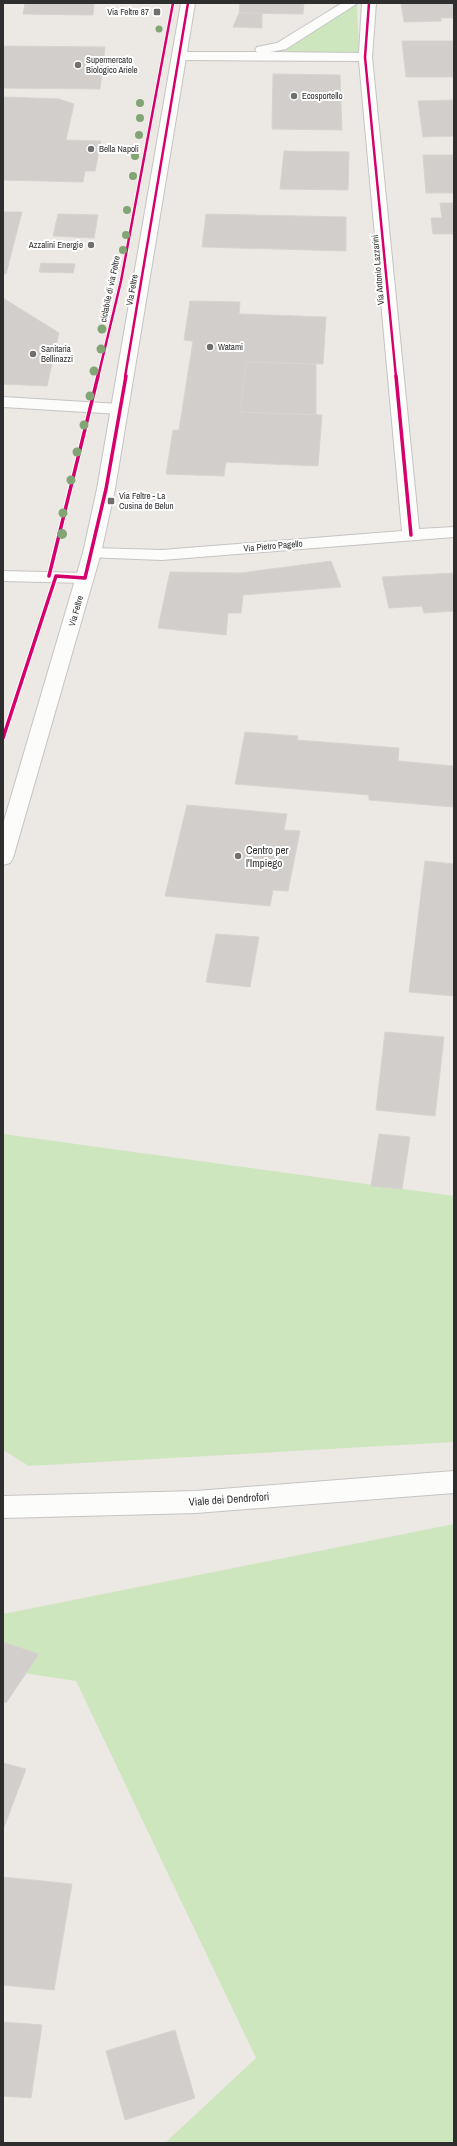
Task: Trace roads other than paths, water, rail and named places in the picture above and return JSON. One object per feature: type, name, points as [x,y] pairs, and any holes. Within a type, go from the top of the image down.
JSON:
[{"type":"street","name":"Via Feltre","points":[[3,858],[92,553],[120,409],[188,3]]},
{"type":"street","points":[[242,57],[258,51],[281,46],[350,3]]},
{"type":"street","name":"Via Antonio Lazzarini","points":[[369,3],[366,57],[412,535]]},
{"type":"street","points":[[179,56],[366,57]]},
{"type":"street","points":[[3,402],[120,409]]},
{"type":"street","name":"Via Pietro Pagello","points":[[92,553],[162,555],[454,532]]},
{"type":"street","points":[[3,576],[56,576],[85,578]]},
{"type":"street","name":"Viale dei Dendrofori","points":[[3,1507],[196,1502],[454,1482]]},
{"type":"place","name":"Via Feltre 87","points":[[157,12]]},
{"type":"place","name":"Supermercato Biologico Ariele","points":[[78,65]]},
{"type":"place","name":"Ecosportello","points":[[294,96]]},
{"type":"place","name":"Bella Napoli","points":[[91,149]]},
{"type":"place","name":"Azzalini Energie","points":[[91,245]]},
{"type":"place","name":"Watami","points":[[210,347]]},
{"type":"place","name":"Sanitaria Bellinazzi","points":[[33,354]]},
{"type":"place","name":"Via Feltre - La Cusina de Belun","points":[[111,501]]},
{"type":"place","name":"Centro per l'Impiego","points":[[238,856]]}]
